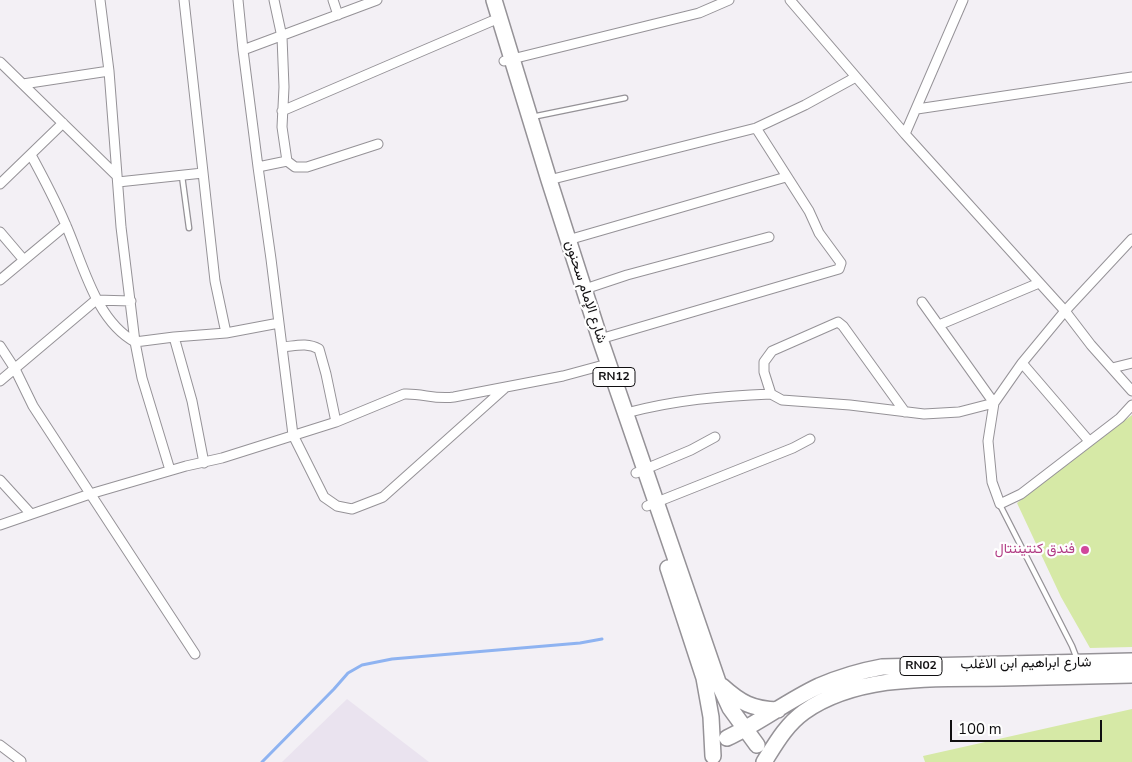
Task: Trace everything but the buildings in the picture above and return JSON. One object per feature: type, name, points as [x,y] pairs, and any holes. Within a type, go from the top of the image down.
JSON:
[{"type":"main road","name":"شارع الإمام سحنون","points":[[486,0],[492,21],[530,118],[600,339],[626,413],[640,471]]},
{"type":"main road","name":"شارع الإمام سحنون","points":[[494,0],[534,163],[600,366],[651,504],[704,678],[711,717],[713,759]]},
{"type":"main road","name":"شارع الإمام سحنون","points":[[651,504],[718,682],[730,708],[757,744]]},
{"type":"main road","name":"شارع ابراهيم ابن الاغلب","points":[[727,738],[746,729],[819,686],[855,672],[882,667],[1132,661]]},
{"type":"main road","name":"شارع ابراهيم ابن الاغلب","points":[[763,762],[790,724],[806,711],[839,695],[869,685],[926,679],[1132,675]]},
{"type":"main road","points":[[718,682],[747,705],[761,709],[778,710]]},
{"type":"main road","points":[[727,738],[743,736],[757,744]]},
{"type":"main road","name":"RN12","points":[[713,759],[721,742],[727,738]]},
{"type":"main road","name":"RN12","points":[[757,744],[763,762]]},
{"type":"street","points":[[100,0],[109,71],[121,227],[135,342],[142,378],[170,470]]},
{"type":"street","points":[[184,0],[215,281],[226,333]]},
{"type":"street","points":[[238,0],[293,435],[324,497],[337,506],[352,509],[383,497],[506,387]]},
{"type":"street","points":[[274,0],[282,37],[284,87],[282,137],[287,161],[295,167],[307,167],[378,144]]},
{"type":"street","points":[[333,0],[338,15]]},
{"type":"street","points":[[243,50],[378,0]]},
{"type":"street","points":[[508,60],[699,13],[729,0]]},
{"type":"street","points":[[790,0],[905,134],[1066,312],[1091,345],[1132,391]]},
{"type":"street","points":[[905,134],[963,0]]},
{"type":"street","points":[[282,111],[492,21]]},
{"type":"street","points":[[0,62],[118,179],[182,176],[203,173]]},
{"type":"street","points":[[23,84],[109,71]]},
{"type":"street","points":[[549,180],[756,128],[805,106],[856,77]]},
{"type":"street","points":[[917,109],[1132,78]]},
{"type":"street","points":[[0,184],[63,123]]},
{"type":"street","points":[[600,339],[838,270],[840,263],[819,233],[809,211],[756,128]]},
{"type":"street","points":[[31,155],[66,225],[96,300],[123,334],[135,342],[226,333],[279,323]]},
{"type":"street","points":[[258,167],[287,161]]},
{"type":"street","points":[[568,240],[786,177]]},
{"type":"street","points":[[0,280],[66,225]]},
{"type":"street","points":[[0,232],[23,259]]},
{"type":"street","points":[[584,289],[627,275],[769,237]]},
{"type":"street","points":[[1132,240],[1022,363],[994,403],[988,441],[992,482],[1000,504],[1021,494],[1120,418],[1132,405]]},
{"type":"street","points":[[939,325],[1039,283]]},
{"type":"street","points":[[0,381],[96,300],[131,301]]},
{"type":"street","points":[[922,302],[994,403]]},
{"type":"street","points":[[771,394],[764,367],[764,362],[769,354],[832,323],[838,322],[843,326],[905,412]]},
{"type":"street","points":[[174,337],[192,401],[204,462]]},
{"type":"street","points":[[283,347],[306,345],[318,349],[326,374],[336,422]]},
{"type":"street","points":[[0,346],[15,369],[33,406],[196,654]]},
{"type":"street","points":[[1022,363],[1089,441]]},
{"type":"street","points":[[1112,368],[1132,363]]},
{"type":"street","points":[[0,525],[90,494],[336,422],[404,394],[442,398],[563,376],[600,366]]},
{"type":"street","points":[[626,413],[659,404],[712,397],[771,394],[782,400],[943,414],[973,410],[994,403]]},
{"type":"street","points":[[640,471],[691,450],[715,437]]},
{"type":"street","points":[[651,504],[784,452],[810,438]]},
{"type":"street","points":[[0,480],[31,514]]},
{"type":"street","points":[[0,745],[22,761]]},
{"type":"lane","points":[[530,118],[625,98]]},
{"type":"lane","points":[[182,176],[189,228]]},
{"type":"lane","points":[[1000,504],[1072,646],[1078,662]]},
{"type":"shaded area","points":[[347,699],[429,762],[282,762]]},
{"type":"green space","name":"فندق كنتيننتال","points":[[1132,415],[1132,647],[1090,648],[1061,597],[1017,503]]},
{"type":"green space","points":[[1132,709],[1132,762],[925,762],[923,756]]},
{"type":"waterway","points":[[262,762],[348,673],[362,665],[392,659],[580,643],[602,639]]},
{"type":"place","name":"فندق كنتيننتال","points":[[1085,550]]}]
